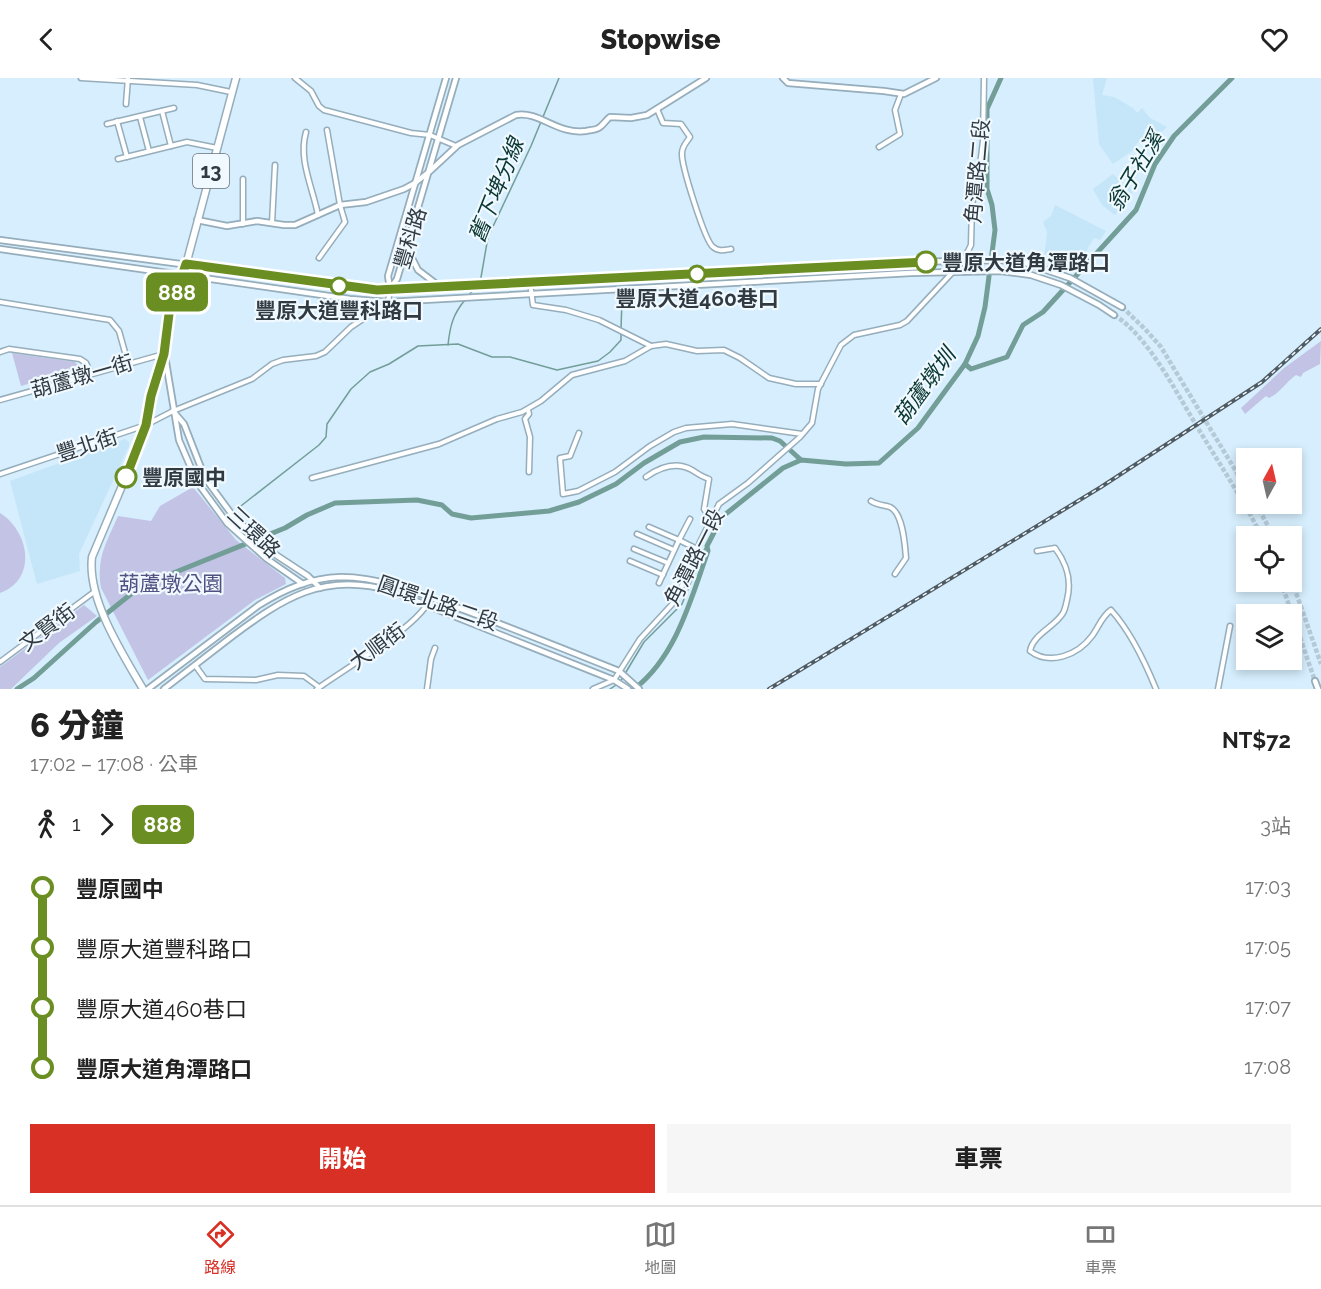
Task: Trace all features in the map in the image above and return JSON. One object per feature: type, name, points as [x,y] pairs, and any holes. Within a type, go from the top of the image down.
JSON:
[{"type":"main road","name":"13","points":[[143,689],[97,601],[90,570],[92,557],[146,425],[151,396],[164,354],[169,314],[183,276],[236,78]]},
{"type":"street","points":[[81,78],[197,85],[231,92]]},
{"type":"street","points":[[295,78],[311,91],[318,106],[324,110],[411,133],[430,135],[456,146]]},
{"type":"street","name":"豐科路","points":[[390,289],[388,276],[446,78]]},
{"type":"street","name":"豐科路","points":[[390,289],[397,279],[456,78]]},
{"type":"street","points":[[197,220],[227,226],[256,221],[295,225],[340,205],[366,202],[404,189],[430,171],[456,146],[516,115],[531,116],[557,128],[573,132],[597,129],[610,117],[641,117],[706,78]]},
{"type":"street","points":[[783,78],[788,83],[901,94],[913,91],[936,78]]},
{"type":"street","name":"角潭路二段","points":[[802,435],[812,423],[818,389],[834,355],[844,341],[854,335],[900,325],[907,321],[943,284],[968,253],[972,240],[972,204],[978,182],[983,141],[984,78]]},
{"type":"street","points":[[126,104],[128,80]]},
{"type":"street","points":[[879,147],[900,134],[895,110],[901,94]]},
{"type":"street","points":[[107,124],[174,108]]},
{"type":"street","points":[[657,109],[663,123],[681,124],[690,137],[683,147],[682,161],[686,179],[710,244],[720,251],[731,249]]},
{"type":"street","points":[[162,111],[171,146]]},
{"type":"street","points":[[141,117],[149,151]]},
{"type":"street","points":[[117,121],[127,157]]},
{"type":"street","points":[[319,258],[345,222],[327,130]]},
{"type":"street","points":[[306,132],[302,145],[308,182],[314,192],[318,215]]},
{"type":"street","points":[[118,159],[187,142],[217,148]]},
{"type":"street","points":[[273,223],[275,165]]},
{"type":"street","points":[[243,179],[243,224]]},
{"type":"street","points":[[0,240],[347,287],[390,289],[1000,260],[1026,263],[1070,278],[1122,307]]},
{"type":"street","points":[[406,246],[418,270],[431,282],[441,287]]},
{"type":"street","points":[[0,249],[350,299],[388,302],[469,296],[1000,271],[1031,275],[1061,285],[1099,304],[1114,315]]},
{"type":"street","points":[[530,282],[533,304],[566,310],[598,320],[651,346]]},
{"type":"street","points":[[388,302],[390,289]]},
{"type":"street","points":[[0,302],[110,320],[119,331],[128,363]]},
{"type":"street","name":"豐北街","points":[[0,474],[146,425],[173,411],[252,379],[272,364],[283,360],[316,356],[325,352],[351,327],[388,302]]},
{"type":"street","points":[[312,478],[439,444],[497,419],[528,410],[572,375],[624,361],[651,346],[666,344],[697,351],[724,350],[769,378],[808,385],[822,384]]},
{"type":"street","points":[[0,352],[9,349],[80,359],[86,363],[90,374]]},
{"type":"street","name":"葫蘆墩一街","points":[[0,400],[164,354]]},
{"type":"street","name":"三環路","points":[[164,354],[178,440],[198,482],[227,523],[267,559],[303,584],[309,591]]},
{"type":"street","points":[[528,410],[529,414],[525,419],[530,437],[529,472]]},
{"type":"street","name":"三環路","points":[[173,411],[184,424],[205,478],[233,516],[273,553],[313,580],[320,588]]},
{"type":"street","points":[[579,433],[570,456],[560,458],[563,494],[578,491],[615,472],[650,446],[674,432],[686,429],[732,424],[802,435]]},
{"type":"street","name":"角潭路一段","points":[[614,680],[640,639],[675,601],[719,504],[748,483],[802,435]]},
{"type":"street","points":[[646,477],[660,467],[670,466],[688,468],[709,479],[704,509],[711,519]]},
{"type":"street","points":[[198,482],[205,478]]},
{"type":"street","points":[[871,501],[891,508],[898,515],[904,534],[906,558],[894,574]]},
{"type":"street","points":[[659,583],[690,519]]},
{"type":"street","points":[[650,527],[697,549]]},
{"type":"street","points":[[637,534],[674,550]]},
{"type":"street","points":[[1037,551],[1055,548],[1061,556],[1070,582],[1064,613],[1036,640],[1030,647],[1030,651],[1036,656],[1058,658],[1077,650],[1085,644],[1111,610],[1119,619],[1146,666],[1156,689]]},
{"type":"street","points":[[634,549],[668,563]]},
{"type":"street","points":[[630,561],[663,575]]},
{"type":"street","name":"圓環北路二段","points":[[148,689],[259,605],[284,591],[313,580],[340,577],[386,583],[430,598],[619,671],[639,689]]},
{"type":"street","name":"圓環北路二段","points":[[164,689],[269,609],[286,599],[320,588],[347,585],[391,591],[614,680],[628,689]]},
{"type":"street","name":"文賢街","points":[[0,662],[94,592]]},
{"type":"street","points":[[428,605],[430,598]]},
{"type":"street","name":"大順街","points":[[318,688],[399,632],[428,605]]},
{"type":"street","points":[[1218,689],[1230,626]]},
{"type":"street","points":[[427,689],[431,659],[435,648]]},
{"type":"street","points":[[195,665],[204,679],[256,680],[278,675],[304,676],[318,688]]},
{"type":"street","points":[[592,689],[614,680]]},
{"type":"street","points":[[1316,681],[1318,689]]},
{"type":"shaded area","points":[[1093,78],[1107,78],[1102,95],[1114,97],[1133,108],[1137,113],[1142,108],[1150,118],[1167,127],[1160,133],[1146,128],[1144,130],[1146,135],[1136,144],[1138,147],[1113,164],[1099,144]]},
{"type":"shaded area","points":[[1113,174],[1134,190],[1115,215],[1102,205],[1093,189]]},
{"type":"shaded area","points":[[1055,205],[1106,231],[1100,240],[1094,238],[1074,271],[1044,260],[1047,232],[1043,222],[1051,216]]},
{"type":"shaded area","name":"豐原國中","points":[[125,439],[129,442],[129,446],[79,554],[80,571],[37,584],[10,481]]},
{"type":"green space","points":[[1321,341],[1320,364],[1303,373],[1301,377],[1296,375],[1276,394],[1269,398],[1266,396],[1245,414],[1241,408],[1284,368]]},
{"type":"green space","points":[[12,353],[75,362],[81,369],[21,386]]},
{"type":"green space","name":"葫蘆墩公園","points":[[193,487],[236,540],[285,578],[286,584],[255,600],[148,680],[101,588],[101,560],[118,516],[151,521],[160,506]]},
{"type":"green space","points":[[0,513],[18,531],[25,554],[20,577],[12,586],[0,593]]},
{"type":"green space","name":"葫蘆墩公園","points":[[84,605],[97,616],[59,643],[11,689],[0,689],[0,667]]},
{"type":"waterway","name":"舊下埤分線","points":[[480,283],[488,237],[531,146],[559,78]]},
{"type":"waterway","name":"葫蘆墩圳","points":[[634,689],[649,676],[671,644],[695,588],[708,551],[707,546],[722,517],[783,468],[801,460],[846,464],[879,463],[918,428],[965,364],[978,336],[985,307],[995,230],[992,205],[987,189],[987,109],[1001,78]]},
{"type":"waterway","name":"翁子社溪","points":[[965,364],[971,369],[1007,357],[1023,325],[1043,312],[1136,210],[1155,164],[1174,136],[1232,78]]},
{"type":"waterway","name":"舊下埤分線","points":[[468,296],[477,286]]},
{"type":"waterway","name":"舊下埤分線","points":[[448,345],[453,321],[465,300]]},
{"type":"waterway","points":[[621,329],[622,300]]},
{"type":"waterway","points":[[237,509],[319,445],[326,437],[327,424],[351,389],[370,372],[389,364],[418,346],[458,344],[492,357],[510,357],[557,370],[598,361],[621,340],[621,334]]},
{"type":"waterway","points":[[17,689],[34,678],[96,622],[141,586],[285,528],[335,503],[417,500],[442,505],[452,514],[471,518],[549,511],[579,502],[616,484],[644,463],[680,442],[704,437],[772,438],[780,441],[801,460]]},
{"type":"waterway","points":[[620,682],[644,642],[682,604],[707,546]]},
{"type":"waterway","points":[[610,689],[616,685]]},
{"type":"tunnel","points":[[1122,307],[1161,347],[1236,471]]},
{"type":"tunnel","points":[[1114,315],[1127,325],[1151,352],[1256,526]]},
{"type":"tunnel","points":[[1261,514],[1268,526]]},
{"type":"tunnel","points":[[1284,592],[1315,681]]},
{"type":"tunnel","points":[[1296,592],[1321,664]]},
{"type":"railway","points":[[769,689],[1101,487],[1262,382],[1321,329]]},
{"type":"bus line","name":"888","points":[[126,477],[146,425],[151,396],[164,354],[169,314],[186,264],[377,290],[926,262]]},
{"type":"place","name":"豐原大道角潭路口","points":[[926,262]]},
{"type":"place","name":"豐原大道460巷口","points":[[697,274]]},
{"type":"place","name":"豐原大道豐科路口","points":[[339,286]]},
{"type":"place","name":"豐原國中","points":[[126,477]]}]
